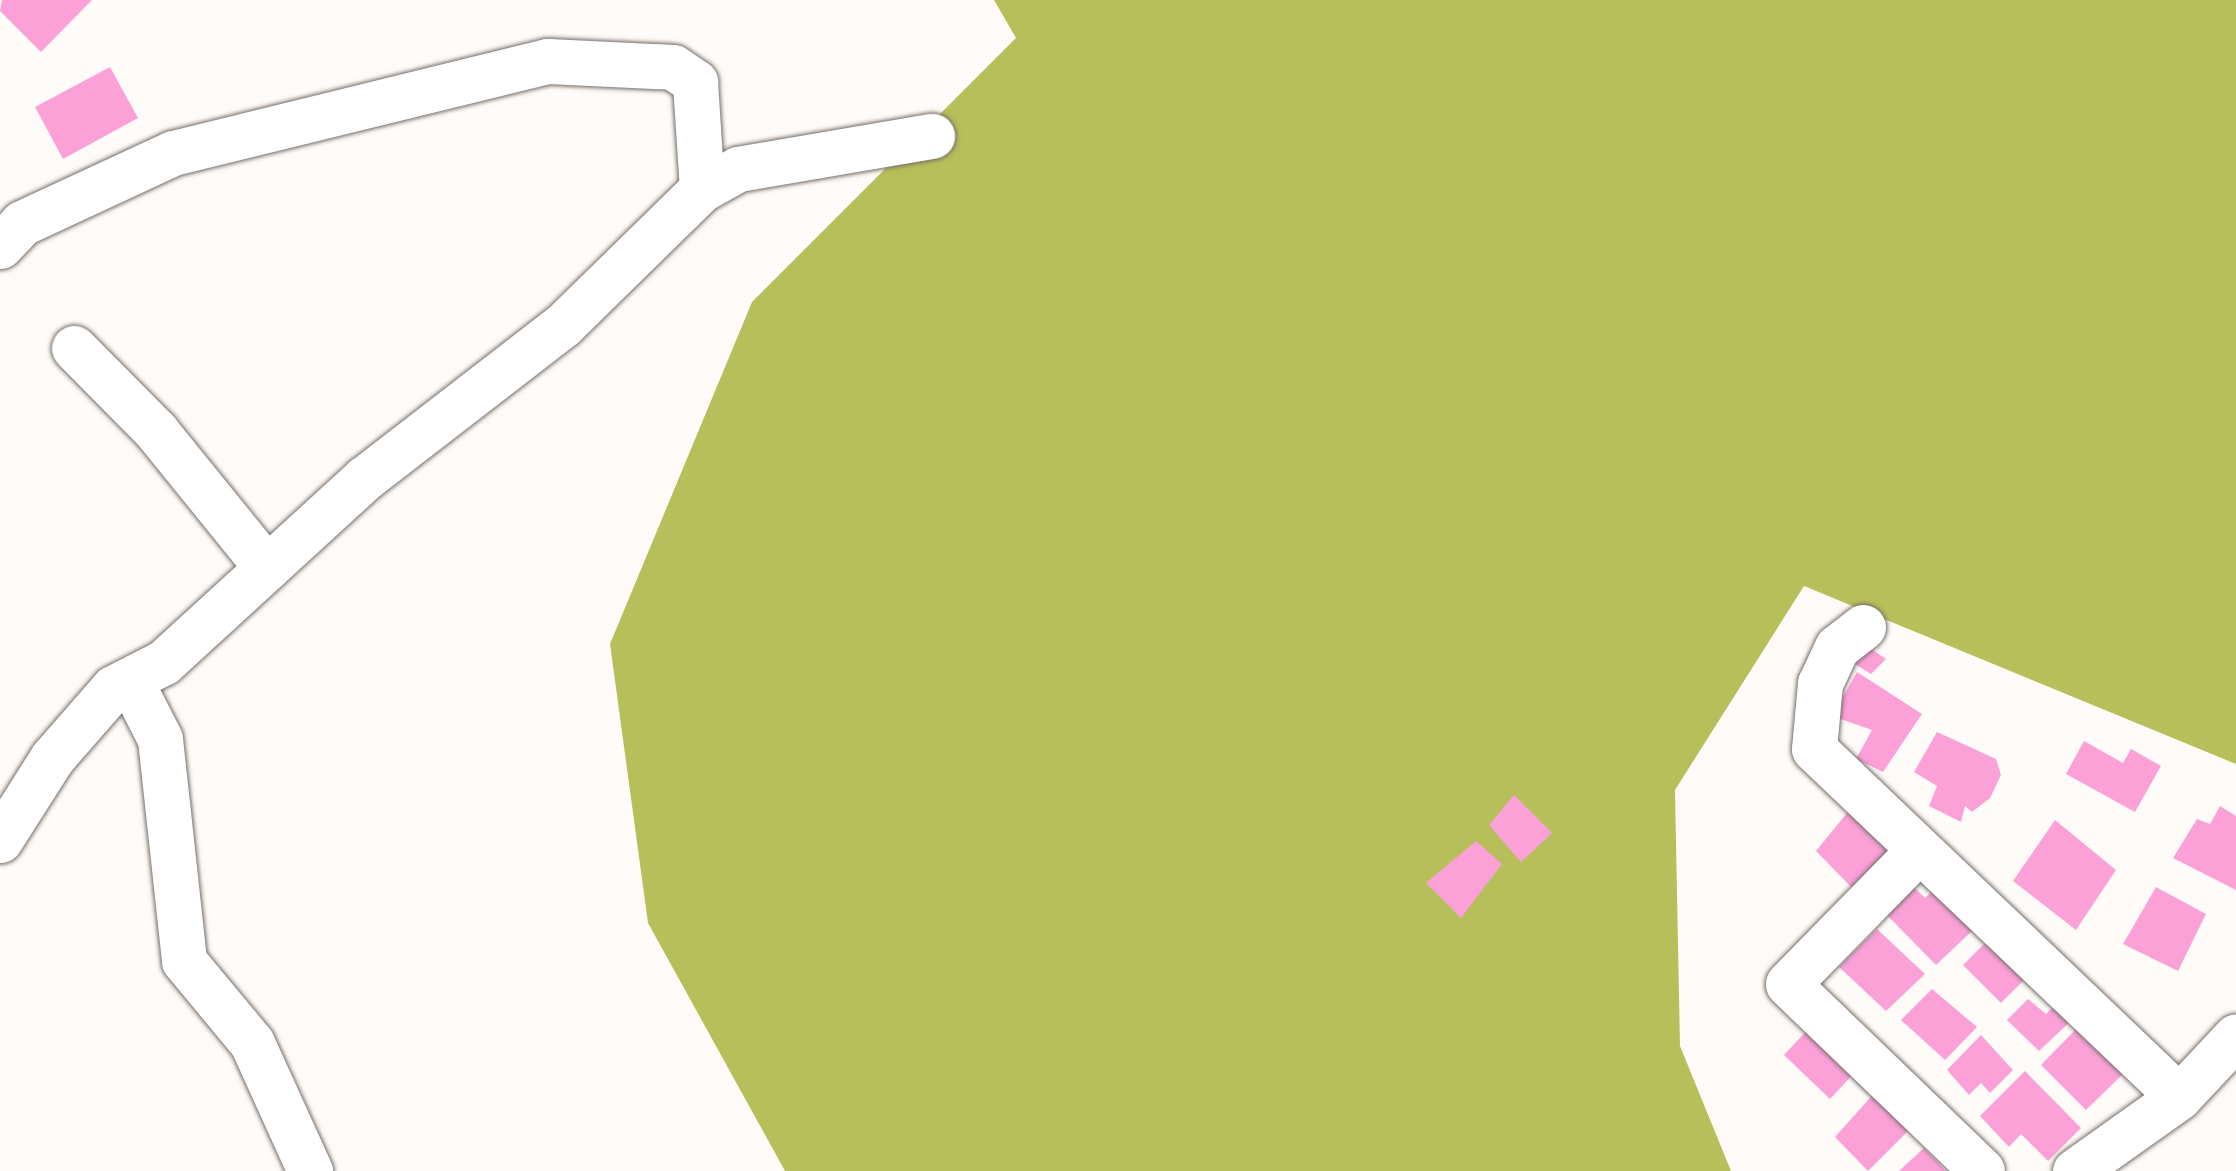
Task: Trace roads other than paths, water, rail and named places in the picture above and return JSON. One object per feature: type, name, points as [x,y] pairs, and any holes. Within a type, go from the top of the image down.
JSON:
[{"type":"street","points":[[0,246],[22,223],[173,153],[548,61],[673,67],[696,82],[702,189]]},
{"type":"street","points":[[0,840],[52,758],[130,680],[164,662],[365,478],[563,325],[702,189],[738,169],[932,136]]},
{"type":"street","points":[[74,348],[156,431],[267,568]]},
{"type":"street","points":[[1863,627],[1837,647],[1820,683],[1814,749],[2178,1097]]},
{"type":"street","points":[[130,680],[160,739],[184,960],[252,1044],[310,1171]]},
{"type":"street","points":[[1919,850],[1788,984],[1982,1171]]},
{"type":"street","points":[[2076,1171],[2178,1097],[2236,1036]]}]
